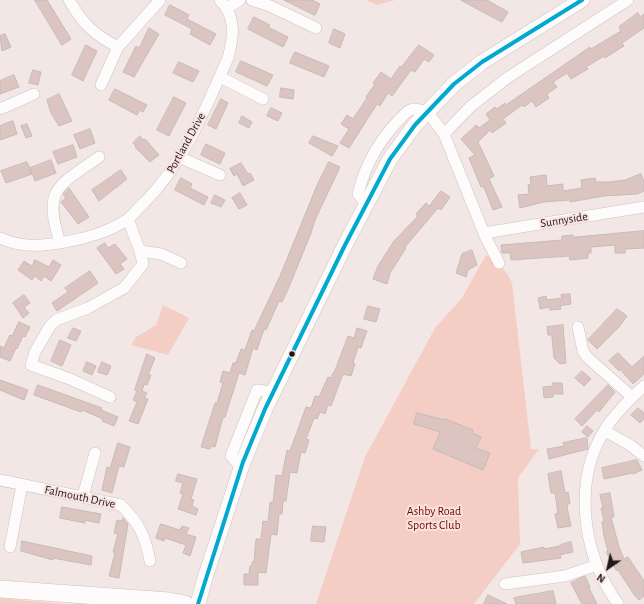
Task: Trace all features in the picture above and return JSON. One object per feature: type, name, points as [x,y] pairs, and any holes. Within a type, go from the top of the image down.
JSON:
[{"type":"main road","points":[[198,604],[242,469],[272,392],[366,203],[390,159],[415,125],[454,84],[482,62],[582,0]]},
{"type":"main road","points":[[0,589],[169,601],[185,604]]},
{"type":"street","points":[[69,0],[86,26],[94,33],[118,47]]},
{"type":"street","points":[[101,85],[118,47],[160,0]]},
{"type":"street","points":[[223,4],[240,0]]},
{"type":"street","points":[[252,0],[270,6],[316,28]]},
{"type":"street","points":[[444,134],[470,107],[507,78],[628,0]]},
{"type":"street","name":"Portland Drive","points":[[0,238],[26,246],[40,246],[60,243],[98,233],[128,219],[157,190],[181,158],[228,58],[233,42],[233,22],[223,4]]},
{"type":"street","points":[[220,77],[263,99]]},
{"type":"street","points":[[0,109],[34,94]]},
{"type":"street","points":[[427,111],[444,134],[484,233],[499,263]]},
{"type":"street","points":[[60,243],[54,222],[52,205],[57,190],[66,181],[99,157]]},
{"type":"street","points":[[181,158],[220,175]]},
{"type":"street","name":"Sunnyside","points":[[484,233],[644,207]]},
{"type":"street","points":[[110,397],[70,379],[31,366],[35,352],[50,326],[56,320],[88,308],[124,288],[143,264],[140,251],[128,219]]},
{"type":"street","points":[[140,251],[161,254],[181,263]]},
{"type":"street","points":[[578,327],[583,351],[632,398]]},
{"type":"street","points":[[618,604],[597,565],[587,529],[586,484],[595,451],[605,431],[610,423],[644,386]]},
{"type":"street","points":[[605,431],[630,444],[644,456]]},
{"type":"street","points":[[83,496],[95,453]]},
{"type":"street","name":"Falmouth Drive","points":[[0,480],[121,505],[141,529],[147,542],[150,561]]},
{"type":"street","points":[[10,547],[22,485]]},
{"type":"street","points":[[505,584],[565,576],[597,565]]},
{"type":"green space","points":[[366,0],[395,0],[377,5]]},
{"type":"green space","name":"Ashby Road Sports Club","points":[[486,255],[501,267],[512,283],[531,449],[539,449],[518,478],[520,544],[474,604],[316,604],[365,457],[435,328],[462,298]]},
{"type":"green space","points":[[163,305],[189,318],[168,355],[131,345],[136,337],[156,325]]},
{"type":"green space","points":[[0,598],[63,604],[0,604]]},
{"type":"building","points":[[35,0],[47,0],[71,39],[62,45]]},
{"type":"building","points":[[284,0],[312,0],[320,4],[315,15]]},
{"type":"building","points":[[461,0],[487,0],[508,12],[502,22]]},
{"type":"building","points":[[170,5],[189,15],[187,19],[216,34],[210,45],[190,34],[192,29],[165,15]]},
{"type":"building","points":[[638,13],[640,17],[644,14],[644,28],[622,43],[624,46],[605,58],[604,56],[586,67],[588,69],[571,79],[567,73],[553,82],[557,87],[547,94],[549,98],[536,107],[532,101],[524,107],[522,105],[503,119],[506,123],[492,133],[490,130],[478,142],[494,176],[489,179],[502,207],[493,210],[483,186],[481,187],[469,158],[475,155],[461,139],[476,125],[479,128],[490,120],[486,114],[495,107],[497,109],[505,103],[506,105],[590,47],[591,49],[621,31],[619,27]]},
{"type":"building","points":[[254,17],[270,25],[268,27],[288,37],[283,47],[248,29]]},
{"type":"building","points":[[149,28],[159,34],[134,77],[123,72],[136,46],[139,48]]},
{"type":"building","points":[[334,29],[345,34],[340,48],[329,43]]},
{"type":"building","points":[[5,34],[11,47],[2,51],[0,36]]},
{"type":"building","points":[[86,45],[97,51],[83,81],[72,75]]},
{"type":"building","points":[[419,45],[434,55],[429,62],[424,59],[415,72],[411,70],[392,96],[388,93],[380,106],[377,104],[349,148],[340,143],[349,129],[341,124],[347,115],[353,119],[367,98],[366,97],[375,84],[373,83],[381,72],[391,79],[400,66],[401,67]]},
{"type":"building","points":[[295,52],[329,66],[324,77],[290,63]]},
{"type":"building","points":[[241,61],[273,75],[267,86],[236,72]]},
{"type":"building","points":[[179,62],[199,71],[193,82],[173,73]]},
{"type":"building","points":[[33,70],[41,72],[38,85],[29,83]]},
{"type":"building","points":[[14,75],[19,87],[0,94],[0,81]]},
{"type":"building","points":[[281,88],[294,90],[293,99],[280,97]]},
{"type":"building","points":[[115,89],[147,105],[143,112],[140,110],[137,115],[109,100]]},
{"type":"building","points":[[59,94],[72,121],[59,126],[51,113],[47,100]]},
{"type":"building","points":[[174,97],[186,103],[169,136],[157,130]]},
{"type":"building","points":[[221,99],[228,103],[216,129],[208,125]]},
{"type":"building","points":[[271,108],[282,113],[278,121],[267,116]]},
{"type":"building","points":[[242,116],[252,122],[249,128],[239,123]]},
{"type":"building","points":[[13,121],[17,134],[0,140],[0,126]]},
{"type":"building","points":[[27,124],[32,136],[26,138],[21,126]]},
{"type":"building","points":[[90,129],[95,143],[80,149],[74,135]]},
{"type":"building","points":[[140,136],[143,140],[145,139],[159,155],[150,162],[133,143]]},
{"type":"building","points":[[313,136],[338,146],[332,156],[309,143]]},
{"type":"building","points":[[206,144],[225,153],[220,164],[201,155]]},
{"type":"building","points":[[73,145],[77,157],[58,164],[53,152]]},
{"type":"building","points":[[51,160],[56,173],[35,181],[30,168]]},
{"type":"building","points":[[27,162],[32,174],[6,183],[1,171]]},
{"type":"building","points":[[329,162],[340,167],[315,220],[289,287],[282,302],[279,301],[266,330],[264,329],[257,350],[253,348],[245,375],[239,373],[225,417],[223,417],[215,447],[211,446],[210,449],[201,447],[223,383],[220,382],[223,371],[230,373],[233,363],[236,363],[241,349],[245,350],[252,330],[254,331],[280,276],[318,183]]},
{"type":"building","points":[[241,163],[254,180],[243,186],[237,174],[234,176],[230,169]]},
{"type":"building","points":[[121,170],[127,179],[99,201],[92,190]]},
{"type":"building","points":[[641,174],[644,182],[644,191],[637,194],[604,196],[570,202],[570,200],[544,202],[520,208],[518,195],[529,194],[528,185],[531,184],[530,177],[546,175],[547,186],[563,184],[563,191],[582,188],[581,180],[595,178],[596,182],[610,182],[625,180]]},
{"type":"building","points":[[181,178],[192,184],[190,188],[208,197],[204,205],[175,190]]},
{"type":"building","points":[[69,188],[89,217],[78,224],[61,202],[66,198],[63,194]]},
{"type":"building","points":[[441,191],[450,197],[441,210],[438,208],[405,247],[406,248],[390,273],[387,284],[373,279],[378,266],[394,241],[418,216],[416,214],[426,203],[429,206]]},
{"type":"building","points":[[240,193],[247,205],[239,209],[232,198]]},
{"type":"building","points":[[215,195],[225,200],[221,207],[211,203]]},
{"type":"building","points":[[644,231],[644,248],[625,249],[625,253],[615,253],[615,245],[591,247],[591,253],[588,253],[588,258],[570,260],[569,256],[511,260],[510,253],[502,253],[501,245],[562,240],[562,236],[573,235],[573,237]]},
{"type":"building","points":[[105,243],[108,248],[115,244],[127,259],[120,264],[124,269],[116,274],[97,248]]},
{"type":"building","points":[[472,250],[477,265],[468,270],[466,277],[456,273],[462,254]]},
{"type":"building","points":[[35,260],[49,267],[53,260],[61,265],[51,281],[44,276],[41,281],[35,276],[32,280],[18,270],[24,261],[32,266]]},
{"type":"building","points":[[90,271],[98,283],[57,311],[52,303],[68,292],[65,288]]},
{"type":"building","points":[[570,294],[571,304],[560,306],[561,309],[550,310],[549,307],[540,309],[538,298],[546,296],[547,300],[562,298],[561,295]]},
{"type":"building","points":[[24,295],[30,303],[24,307],[29,313],[23,318],[13,303]]},
{"type":"building","points":[[368,306],[380,309],[376,322],[364,319]]},
{"type":"building","points":[[617,309],[627,316],[619,327],[597,349],[588,340]]},
{"type":"building","points":[[19,322],[30,327],[25,337],[23,336],[10,361],[0,357],[0,346],[4,348],[10,335],[12,336]]},
{"type":"building","points":[[563,325],[566,363],[560,364],[554,358],[552,335],[548,335],[547,327]]},
{"type":"building","points":[[73,328],[81,331],[76,341],[68,338]]},
{"type":"building","points":[[357,328],[367,331],[361,348],[358,347],[351,376],[343,374],[331,406],[328,405],[325,414],[320,412],[317,419],[314,418],[306,439],[309,440],[305,453],[301,452],[297,473],[290,472],[286,501],[283,501],[282,514],[279,514],[277,535],[271,534],[266,573],[258,572],[258,585],[244,585],[244,574],[249,574],[250,566],[252,566],[252,562],[254,562],[256,539],[261,539],[263,521],[268,522],[270,502],[273,503],[276,475],[282,476],[287,450],[290,451],[306,407],[311,408],[315,396],[319,397],[328,377],[331,378],[334,373],[348,336],[354,338]]},
{"type":"building","points":[[60,340],[71,345],[62,366],[51,361]]},
{"type":"building","points":[[618,353],[632,367],[644,356],[644,374],[633,384],[620,369],[619,371],[609,361]]},
{"type":"building","points":[[147,354],[155,358],[148,375],[151,375],[147,385],[144,384],[142,391],[147,393],[144,398],[148,399],[138,424],[129,421],[137,402],[133,400],[137,391],[135,390]]},
{"type":"building","points":[[87,362],[96,366],[92,375],[83,371]]},
{"type":"building","points":[[102,362],[111,366],[107,375],[98,372]]},
{"type":"building","points":[[582,371],[591,379],[584,386],[575,378]]},
{"type":"building","points":[[0,380],[28,390],[24,400],[0,390]]},
{"type":"building","points":[[553,383],[562,383],[563,394],[553,394],[553,397],[544,398],[543,387],[553,386]]},
{"type":"building","points":[[38,385],[102,408],[101,410],[118,417],[114,426],[102,421],[103,419],[82,410],[81,412],[34,395]]},
{"type":"building","points":[[608,385],[615,392],[599,412],[597,410],[582,426],[575,419]]},
{"type":"building","points":[[638,408],[644,413],[644,419],[640,423],[631,415]]},
{"type":"building","points":[[417,413],[445,419],[473,430],[472,433],[481,437],[476,448],[490,453],[483,470],[433,449],[440,432],[414,424]]},
{"type":"building","points":[[587,426],[593,431],[588,437],[582,432]]},
{"type":"building","points":[[587,438],[588,449],[549,459],[547,449],[564,446],[563,443]]},
{"type":"building","points":[[118,443],[130,447],[124,467],[119,466],[112,493],[102,490],[107,467],[110,468]]},
{"type":"building","points":[[637,460],[642,470],[633,474],[604,479],[602,468]]},
{"type":"building","points":[[561,471],[565,493],[568,492],[570,503],[568,504],[567,508],[571,526],[558,528],[555,514],[558,513],[555,493],[551,493],[548,474]]},
{"type":"building","points":[[178,474],[197,479],[191,499],[194,500],[192,506],[198,509],[196,515],[178,509],[183,494],[180,493],[183,483],[176,481]]},
{"type":"building","points":[[610,493],[614,517],[611,517],[619,547],[624,559],[628,557],[644,581],[644,596],[639,600],[618,570],[616,570],[606,552],[608,551],[602,522],[604,521],[600,495]]},
{"type":"building","points":[[62,507],[101,514],[99,523],[85,520],[85,523],[60,518]]},
{"type":"building","points":[[123,518],[128,524],[119,578],[109,576],[118,534],[114,533],[117,520],[122,521]]},
{"type":"building","points":[[161,524],[180,530],[182,526],[189,528],[186,534],[196,537],[190,556],[183,553],[186,545],[165,538],[164,541],[156,538]]},
{"type":"building","points":[[313,526],[326,527],[324,542],[311,541]]},
{"type":"building","points":[[22,541],[92,556],[91,565],[53,558],[53,560],[21,551]]},
{"type":"building","points":[[571,542],[573,552],[560,555],[561,558],[523,563],[521,552],[544,547],[544,549],[560,546]]},
{"type":"building","points":[[585,576],[597,604],[582,604],[571,583]]},
{"type":"building","points":[[553,591],[556,604],[516,604],[514,598]]},
{"type":"building","points":[[488,595],[507,604],[484,604]]},
{"type":"transit line","points":[[198,604],[243,462],[265,409],[345,245],[390,159],[415,125],[454,84],[482,62],[582,0]]}]
